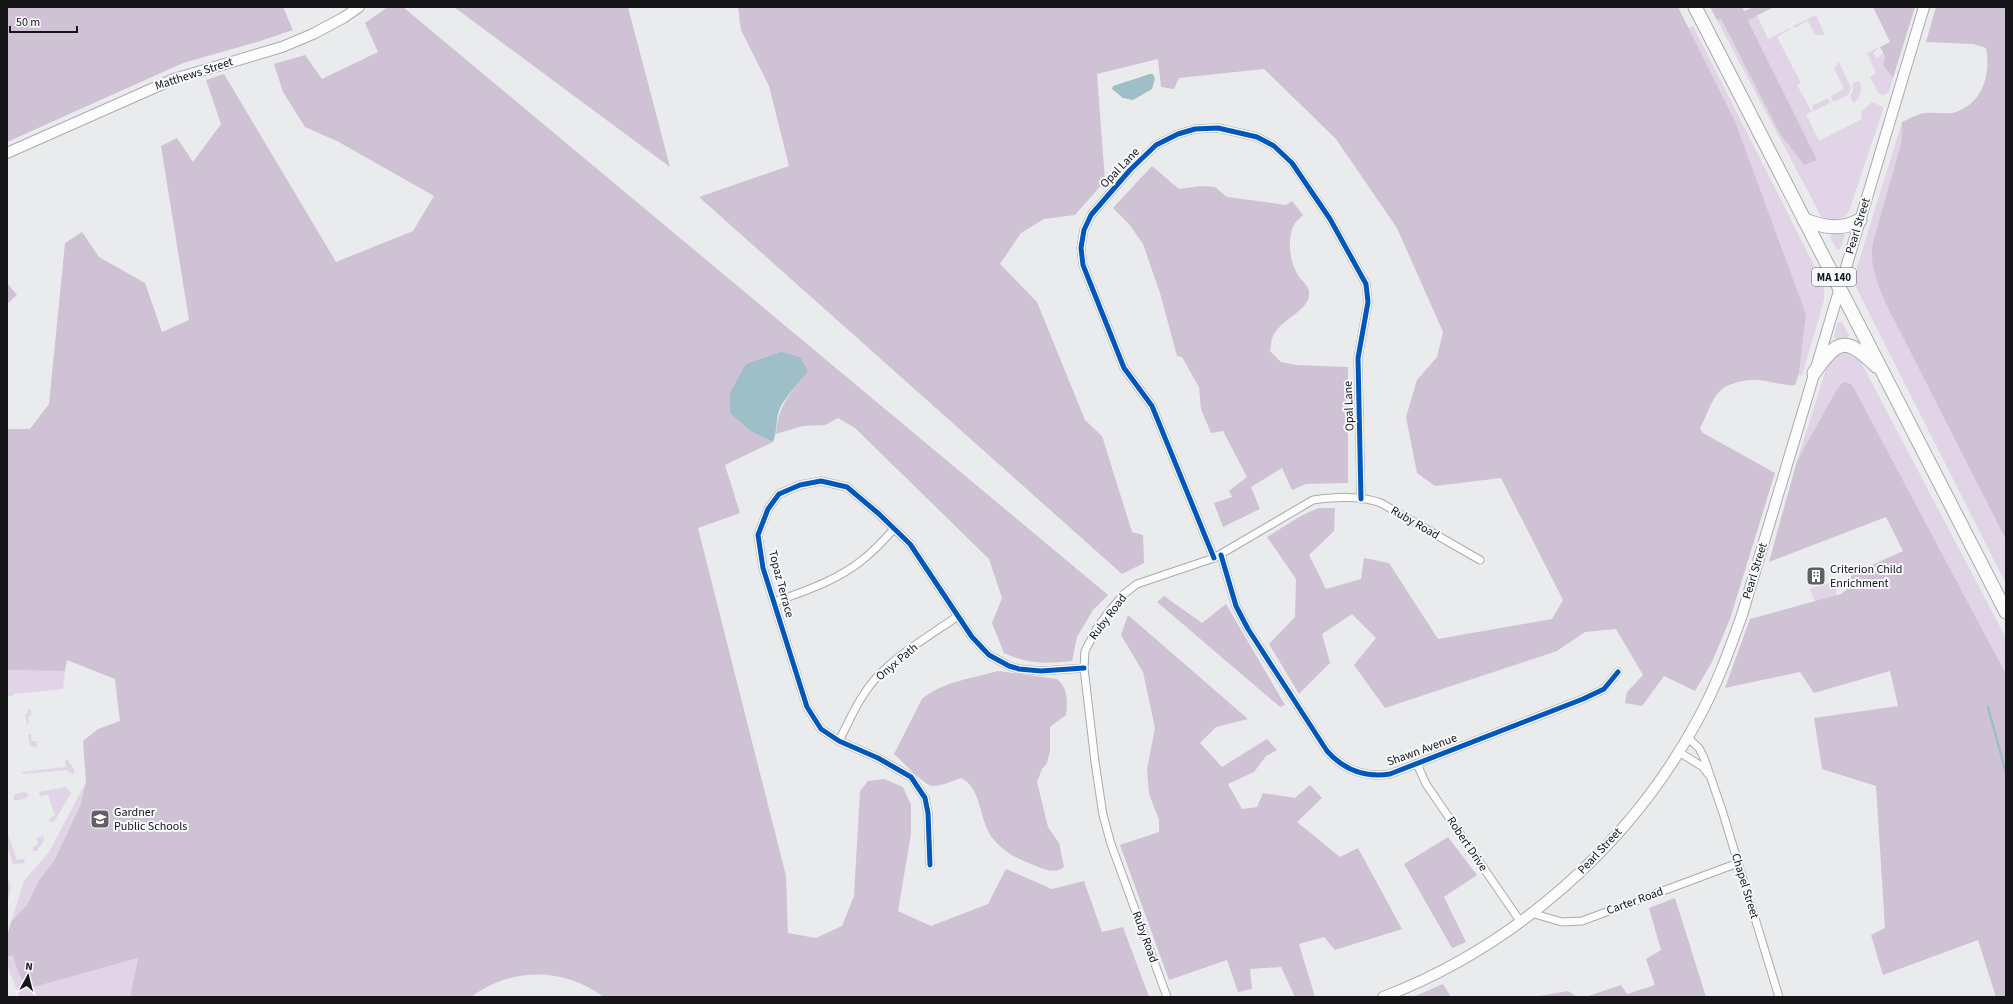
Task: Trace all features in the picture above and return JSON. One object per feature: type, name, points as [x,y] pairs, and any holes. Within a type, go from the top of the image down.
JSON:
[{"type":"highway","name":"MA 140","points":[[1695,7],[2006,612]]},
{"type":"highway","points":[[1804,220],[1830,228],[1847,225],[1860,220]]},
{"type":"highway","points":[[1814,373],[1831,350],[1845,345],[1861,352],[1884,374]]},
{"type":"main road","name":"Matthews Street","points":[[7,153],[186,74],[282,47],[313,34],[343,18],[359,7]]},
{"type":"main road","name":"Pearl Street","points":[[1383,997],[1454,964],[1490,942],[1532,913],[1575,877],[1610,842],[1646,798],[1688,738],[1715,685],[1742,615],[1924,7]]},
{"type":"street","name":"Opal Lane","points":[[1217,556],[1152,406],[1124,368],[1083,265],[1081,248],[1084,230],[1095,209],[1156,146],[1178,134],[1195,129],[1218,128],[1257,136],[1274,146],[1292,163],[1330,219],[1366,284],[1368,302],[1358,358],[1361,499]]},
{"type":"street","name":"Topaz Terrace","points":[[930,865],[928,813],[925,798],[911,777],[878,758],[839,741],[820,729],[807,707],[792,664],[775,602],[763,568],[758,535],[768,509],[780,494],[800,485],[821,481],[847,487],[910,544],[972,636],[989,655],[1009,666],[1041,671],[1084,668]]},
{"type":"street","name":"Ruby Road","points":[[1167,997],[1103,815],[1084,668],[1086,651],[1093,634],[1116,603],[1131,588],[1143,581],[1217,556],[1295,509],[1313,500],[1330,498],[1361,499],[1381,503],[1480,560]]},
{"type":"street","points":[[775,602],[835,578],[865,558],[894,529]]},
{"type":"street","name":"Shawn Avenue","points":[[1217,556],[1234,600],[1248,629],[1327,751],[1334,759],[1350,770],[1370,775],[1390,774],[1594,695],[1604,689],[1618,672]]},
{"type":"street","name":"Onyx Path","points":[[839,741],[858,702],[881,673],[917,644],[958,616]]},
{"type":"street","name":"Chapel Street","points":[[1688,738],[1699,748],[1709,775],[1779,997]]},
{"type":"street","name":"Chapel Street","points":[[1679,752],[1703,767],[1709,775]]},
{"type":"street","name":"Robert Drive","points":[[1417,764],[1426,784],[1520,921]]},
{"type":"street","name":"Carter Road","points":[[1532,913],[1562,922],[1582,921],[1738,863]]},
{"type":"shaded area","points":[[7,7],[283,7],[293,30],[183,63],[7,142]]},
{"type":"shaded area","points":[[388,7],[403,7],[1108,595],[1093,610],[1077,637],[1072,661],[1054,663],[1037,662],[1013,657],[1004,653],[992,623],[1002,598],[989,559],[855,428],[838,418],[825,425],[803,426],[776,434],[779,414],[782,407],[807,371],[752,432],[773,442],[725,465],[740,513],[698,528],[786,876],[788,933],[816,938],[842,926],[854,896],[860,791],[868,781],[884,779],[903,787],[911,805],[911,834],[898,911],[931,926],[988,904],[1006,869],[1052,889],[1084,881],[1102,932],[1123,927],[1149,997],[604,997],[588,987],[572,980],[538,974],[503,980],[487,987],[471,997],[130,997],[138,958],[34,987],[29,986],[22,980],[13,956],[7,956],[7,936],[11,922],[27,905],[39,880],[54,861],[80,806],[86,782],[83,741],[98,729],[120,721],[115,679],[67,660],[65,671],[7,670],[7,429],[30,429],[49,404],[65,243],[82,232],[99,257],[145,283],[162,332],[189,320],[161,146],[177,138],[193,162],[221,124],[206,80],[224,74],[336,262],[413,231],[434,196],[337,141],[305,127],[283,92],[274,64],[305,55],[322,79],[378,52],[365,23]]},
{"type":"shaded area","points":[[454,7],[628,7],[670,167]]},
{"type":"shaded area","points":[[738,7],[1678,7],[1735,121],[1806,314],[1799,374],[1795,385],[1754,380],[1738,382],[1723,388],[1714,398],[1700,429],[1703,433],[1775,473],[1730,619],[1712,662],[1695,691],[1664,676],[1642,706],[1625,703],[1627,692],[1643,675],[1616,629],[1585,632],[1557,651],[1385,708],[1354,665],[1376,638],[1352,614],[1322,634],[1330,663],[1299,694],[1269,644],[1295,617],[1296,579],[1267,537],[1299,517],[1318,508],[1335,508],[1334,531],[1309,555],[1326,589],[1361,579],[1364,558],[1389,563],[1438,639],[1552,619],[1563,600],[1501,478],[1435,486],[1417,473],[1406,417],[1417,380],[1437,357],[1443,332],[1397,228],[1336,139],[1264,69],[1179,78],[1174,89],[1161,87],[1158,59],[1097,74],[1105,181],[1075,215],[1044,219],[1021,233],[1000,264],[1037,302],[1085,420],[1102,436],[1132,532],[1143,535],[1144,563],[1122,574],[699,197],[789,166],[769,86],[741,30]]},
{"type":"shaded area","points":[[1710,7],[1742,7],[1744,11],[1754,7],[1774,7],[1748,20],[1817,160],[1804,165],[1780,134],[1721,19],[1717,20]]},
{"type":"shaded area","points":[[1873,7],[1915,7],[1893,78],[1883,65],[1885,56],[1880,47],[1890,42]]},
{"type":"shaded area","points":[[1936,7],[2006,7],[2006,540],[1886,304],[1877,281],[1872,259],[1873,242],[1901,144],[1902,122],[1916,115],[1929,113],[1952,113],[1965,108],[1979,95],[1986,77],[1986,48],[1973,44],[1926,42]]},
{"type":"shaded area","points":[[1757,15],[1768,39],[1790,28],[1791,29],[1777,37],[1801,83],[1797,85],[1812,112],[1806,114],[1819,141],[1862,119],[1861,112],[1872,102],[1883,107],[1849,211],[1836,221],[1825,219],[1821,216],[1717,20],[1721,19],[1780,134],[1804,165],[1816,159],[1748,19]]},
{"type":"shaded area","points":[[1816,15],[1825,35],[1815,35],[1808,21],[1794,28],[1793,26]]},
{"type":"shaded area","points":[[1693,26],[1824,285],[1824,300],[1802,376],[1799,374],[1806,314],[1735,121],[1688,28]]},
{"type":"shaded area","points":[[1880,47],[1873,53],[1877,58],[1884,53],[1885,56],[1883,65],[1893,78],[1889,92],[1884,95],[1879,94],[1870,77],[1876,73],[1867,53]]},
{"type":"shaded area","points":[[1839,62],[1851,88],[1848,95],[1833,102],[1831,96],[1844,89],[1834,68]]},
{"type":"shaded area","points":[[1859,81],[1861,87],[1860,93],[1858,99],[1853,103],[1850,96],[1853,91],[1853,83]]},
{"type":"shaded area","points":[[1828,98],[1830,103],[1814,111],[1812,106]]},
{"type":"shaded area","points":[[1902,122],[1901,144],[1873,242],[1886,304],[2006,540],[2006,584],[1855,285],[1855,276],[1858,264]]},
{"type":"shaded area","points":[[1152,166],[1179,189],[1201,186],[1215,187],[1227,197],[1286,205],[1292,201],[1303,215],[1296,222],[1291,232],[1290,251],[1295,270],[1307,286],[1309,295],[1304,306],[1277,330],[1272,338],[1270,351],[1281,362],[1296,365],[1348,367],[1348,483],[1306,484],[1292,490],[1282,468],[1251,487],[1260,509],[1223,527],[1214,503],[1232,497],[1229,491],[1247,477],[1223,431],[1211,433],[1201,409],[1199,387],[1182,357],[1177,356],[1160,293],[1143,244],[1129,224],[1113,208]]},
{"type":"shaded area","points":[[1842,232],[1845,235],[1840,249],[1837,250],[1830,237],[1833,233]]},
{"type":"shaded area","points":[[7,283],[17,295],[7,304]]},
{"type":"shaded area","points":[[1838,322],[1842,322],[1849,335],[1847,339],[1837,340],[1834,336]]},
{"type":"shaded area","points":[[1844,350],[1858,357],[2006,638],[2006,674],[1855,390],[1841,384],[1797,461],[1828,363],[1831,357]]},
{"type":"shaded area","points":[[1844,382],[1851,384],[1855,390],[2006,674],[2006,997],[1996,997],[1978,940],[1883,975],[1871,935],[1885,928],[1876,786],[1822,769],[1814,718],[1898,706],[1890,671],[1814,693],[1800,672],[1725,688],[1750,619],[1841,594],[1846,590],[1852,574],[1903,551],[1886,517],[1769,562],[1797,461],[1836,391]]},
{"type":"shaded area","points":[[1838,580],[1836,596],[1815,602],[1810,589]]},
{"type":"shaded area","points":[[1164,596],[1202,623],[1226,604],[1285,705],[1280,707],[1157,602]]},
{"type":"shaded area","points":[[1128,615],[1248,719],[1216,727],[1200,743],[1222,767],[1267,739],[1277,750],[1266,756],[1254,772],[1228,784],[1242,809],[1257,807],[1263,793],[1295,798],[1310,785],[1322,798],[1297,822],[1340,857],[1358,848],[1402,929],[1335,950],[1324,937],[1299,944],[1315,997],[1295,997],[1281,967],[1250,969],[1252,989],[1238,992],[1227,960],[1169,980],[1120,845],[1159,832],[1159,820],[1149,794],[1147,769],[1155,728],[1143,672],[1121,635]]},
{"type":"shaded area","points":[[7,670],[65,671],[63,689],[14,694],[7,697]]},
{"type":"shaded area","points":[[998,671],[1057,679],[1065,691],[1067,701],[1066,715],[1050,727],[1050,751],[1047,763],[1042,769],[1037,782],[1048,827],[1059,843],[1064,867],[1061,869],[1054,871],[1047,870],[1017,858],[1000,846],[987,829],[976,796],[968,782],[961,778],[940,785],[930,785],[919,778],[894,754],[922,699],[939,688],[968,678]]},
{"type":"shaded area","points":[[29,709],[31,710],[31,716],[28,716],[29,723],[27,724],[25,716]]},
{"type":"shaded area","points":[[28,734],[31,735],[32,741],[36,741],[37,748],[30,745]]},
{"type":"shaded area","points":[[67,759],[74,769],[74,775],[66,770],[23,774],[22,772],[66,767],[65,761]]},
{"type":"shaded area","points":[[86,782],[80,806],[54,861],[39,880],[27,905],[11,922],[24,881],[49,852]]},
{"type":"shaded area","points":[[66,787],[71,793],[54,822],[50,822],[49,819],[55,815],[48,795],[40,796],[39,792]]},
{"type":"shaded area","points":[[25,792],[29,795],[27,797],[16,801],[13,799],[15,794]]},
{"type":"shaded area","points":[[7,832],[17,860],[24,859],[25,863],[13,864],[7,846]]},
{"type":"shaded area","points":[[43,836],[44,840],[37,851],[33,851],[33,847],[38,844],[36,838]]},
{"type":"shaded area","points":[[1448,837],[1477,875],[1444,897],[1466,942],[1452,948],[1404,864]]},
{"type":"shaded area","points":[[7,875],[11,888],[7,904]]},
{"type":"shaded area","points":[[1675,898],[1706,997],[1585,997],[1621,985],[1627,994],[1655,985],[1646,959],[1661,950],[1649,908]]},
{"type":"shaded area","points":[[7,956],[13,956],[23,983],[34,987],[138,958],[130,997],[20,997],[8,968]]},
{"type":"shaded area","points":[[1443,984],[1451,997],[1413,997]]},
{"type":"shaded area","points":[[1568,991],[1577,997],[1533,997]]},
{"type":"water","points":[[1153,74],[1155,79],[1152,89],[1133,100],[1123,98],[1112,89],[1113,86]]},
{"type":"water","points":[[781,352],[800,357],[808,371],[790,393],[779,410],[776,433],[773,442],[752,432],[730,413],[730,393],[746,364]]},
{"type":"waterway","points":[[1988,707],[2006,773]]},
{"type":"cycle path","points":[[1214,558],[1152,406],[1124,368],[1083,265],[1081,248],[1084,230],[1091,215],[1130,170],[1156,145],[1178,134],[1195,129],[1218,128],[1257,137],[1274,146],[1292,163],[1330,219],[1366,284],[1368,302],[1358,358],[1361,499]]},
{"type":"cycle path","points":[[930,865],[928,813],[925,798],[911,777],[878,758],[839,741],[821,729],[807,707],[763,568],[758,535],[768,509],[779,494],[800,485],[821,481],[847,487],[879,514],[910,544],[972,637],[989,655],[1009,666],[1019,669],[1041,671],[1084,668]]},
{"type":"cycle path","points":[[1221,555],[1236,606],[1248,629],[1327,751],[1340,763],[1355,771],[1372,775],[1390,774],[1583,699],[1604,689],[1618,672]]},
{"type":"place","name":"Criterion Child Enrichment","points":[[1816,576]]},
{"type":"place","name":"Gardner Public Schools","points":[[100,819]]}]
